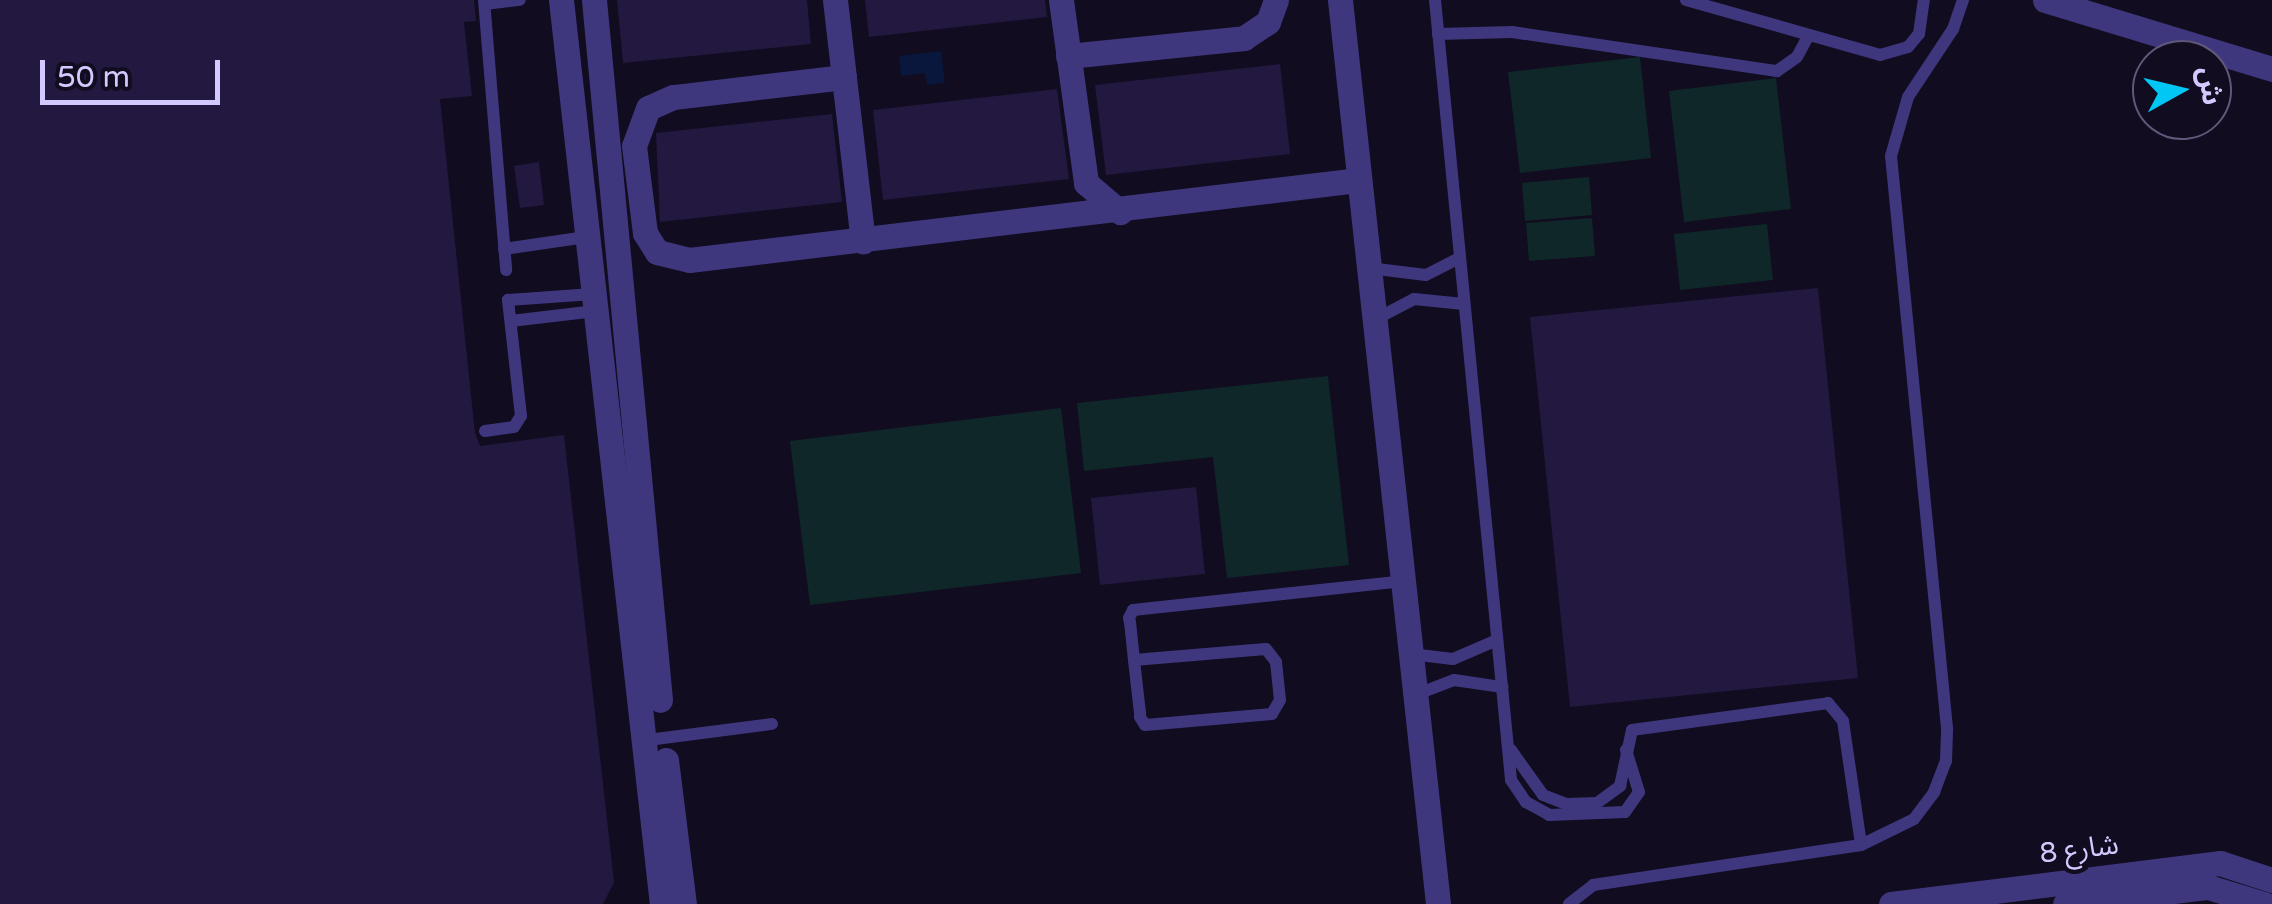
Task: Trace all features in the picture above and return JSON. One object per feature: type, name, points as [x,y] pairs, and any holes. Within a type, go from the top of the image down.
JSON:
[{"type":"street","points":[[561,0],[594,303],[655,740]]},
{"type":"street","points":[[578,0],[589,102],[606,140]]},
{"type":"street","points":[[594,0],[638,452],[664,889],[688,904]]},
{"type":"street","points":[[835,0],[863,241]]},
{"type":"street","points":[[1060,0],[1086,183],[1120,212]]},
{"type":"street","points":[[1068,56],[1244,38],[1268,22],[1276,0]]},
{"type":"street","points":[[1340,0],[1438,904]]},
{"type":"street","points":[[2046,0],[2272,69]]},
{"type":"street","points":[[844,77],[660,100],[635,132],[636,163],[645,232],[667,258],[863,241],[1359,180]]},
{"type":"street","points":[[1057,219],[1086,183]]},
{"type":"street","points":[[594,303],[613,313],[624,401],[638,452]]},
{"type":"street","name":"شارع 8","points":[[1891,904],[2195,864],[2239,866],[2272,880]]},
{"type":"street","name":"شارع 8","points":[[2065,904],[2208,887],[2264,904]]},
{"type":"lane","points":[[506,270],[485,2],[520,0]]},
{"type":"lane","points":[[1435,0],[1497,640],[1517,792],[1537,810],[1562,817],[1619,813],[1635,804],[1639,786],[1626,750]]},
{"type":"lane","points":[[1686,0],[1869,54],[1892,53],[1919,34],[1924,0]]},
{"type":"lane","points":[[1568,904],[1594,885],[1861,846],[1914,818],[1934,792],[1946,761],[1890,177],[1900,116],[1953,29],[1963,0]]},
{"type":"lane","points":[[1438,34],[1512,32],[1765,71],[1789,66],[1808,36]]},
{"type":"lane","points":[[504,249],[586,237]]},
{"type":"lane","points":[[1369,268],[1414,276],[1460,258]]},
{"type":"lane","points":[[1374,320],[1414,299],[1464,304]]},
{"type":"lane","points":[[486,431],[520,420],[508,300],[594,303]]},
{"type":"lane","points":[[511,321],[594,303]]},
{"type":"lane","points":[[1134,660],[1266,649],[1276,662],[1280,705],[1267,715],[1148,726],[1140,717],[1129,618],[1140,606],[1403,581]]},
{"type":"lane","points":[[1411,654],[1453,658],[1497,640]]},
{"type":"lane","points":[[1415,695],[1454,680],[1502,687]]},
{"type":"lane","points":[[1508,743],[1533,786],[1580,806],[1617,793],[1628,735],[1638,728],[1828,703],[1843,721],[1861,846]]},
{"type":"lane","points":[[655,740],[772,724]]},
{"type":"green space","points":[[1640,57],[1651,158],[1520,173],[1508,72]]},
{"type":"green space","points":[[1776,78],[1791,209],[1684,222],[1669,91]]},
{"type":"green space","points":[[1589,177],[1592,215],[1525,221],[1522,183]]},
{"type":"green space","points":[[1592,218],[1595,256],[1529,261],[1526,223]]},
{"type":"green space","points":[[1767,224],[1773,280],[1680,290],[1674,234]]},
{"type":"green space","points":[[1328,376],[1349,565],[1227,578],[1213,457],[1084,471],[1077,403]]},
{"type":"green space","points":[[1061,408],[1081,573],[810,605],[790,441]]},
{"type":"water","points":[[941,51],[945,83],[927,85],[925,73],[901,76],[899,56]]},
{"type":"building","points":[[0,0],[474,0],[476,21],[464,22],[472,96],[440,99],[475,433],[480,446],[564,435],[614,882],[603,904],[0,904]]},
{"type":"building","points":[[617,0],[807,0],[811,44],[623,63]]},
{"type":"building","points":[[865,0],[1045,0],[1047,17],[869,37]]},
{"type":"building","points":[[1280,64],[1290,154],[1106,175],[1095,85]]},
{"type":"building","points":[[1057,89],[1069,179],[883,200],[873,110]]},
{"type":"building","points":[[832,114],[842,202],[660,222],[656,133]]},
{"type":"building","points":[[539,162],[544,205],[520,208],[514,166]]},
{"type":"building","points":[[1818,288],[1858,678],[1570,707],[1530,317]]},
{"type":"building","points":[[1196,487],[1205,574],[1100,585],[1091,498]]}]
